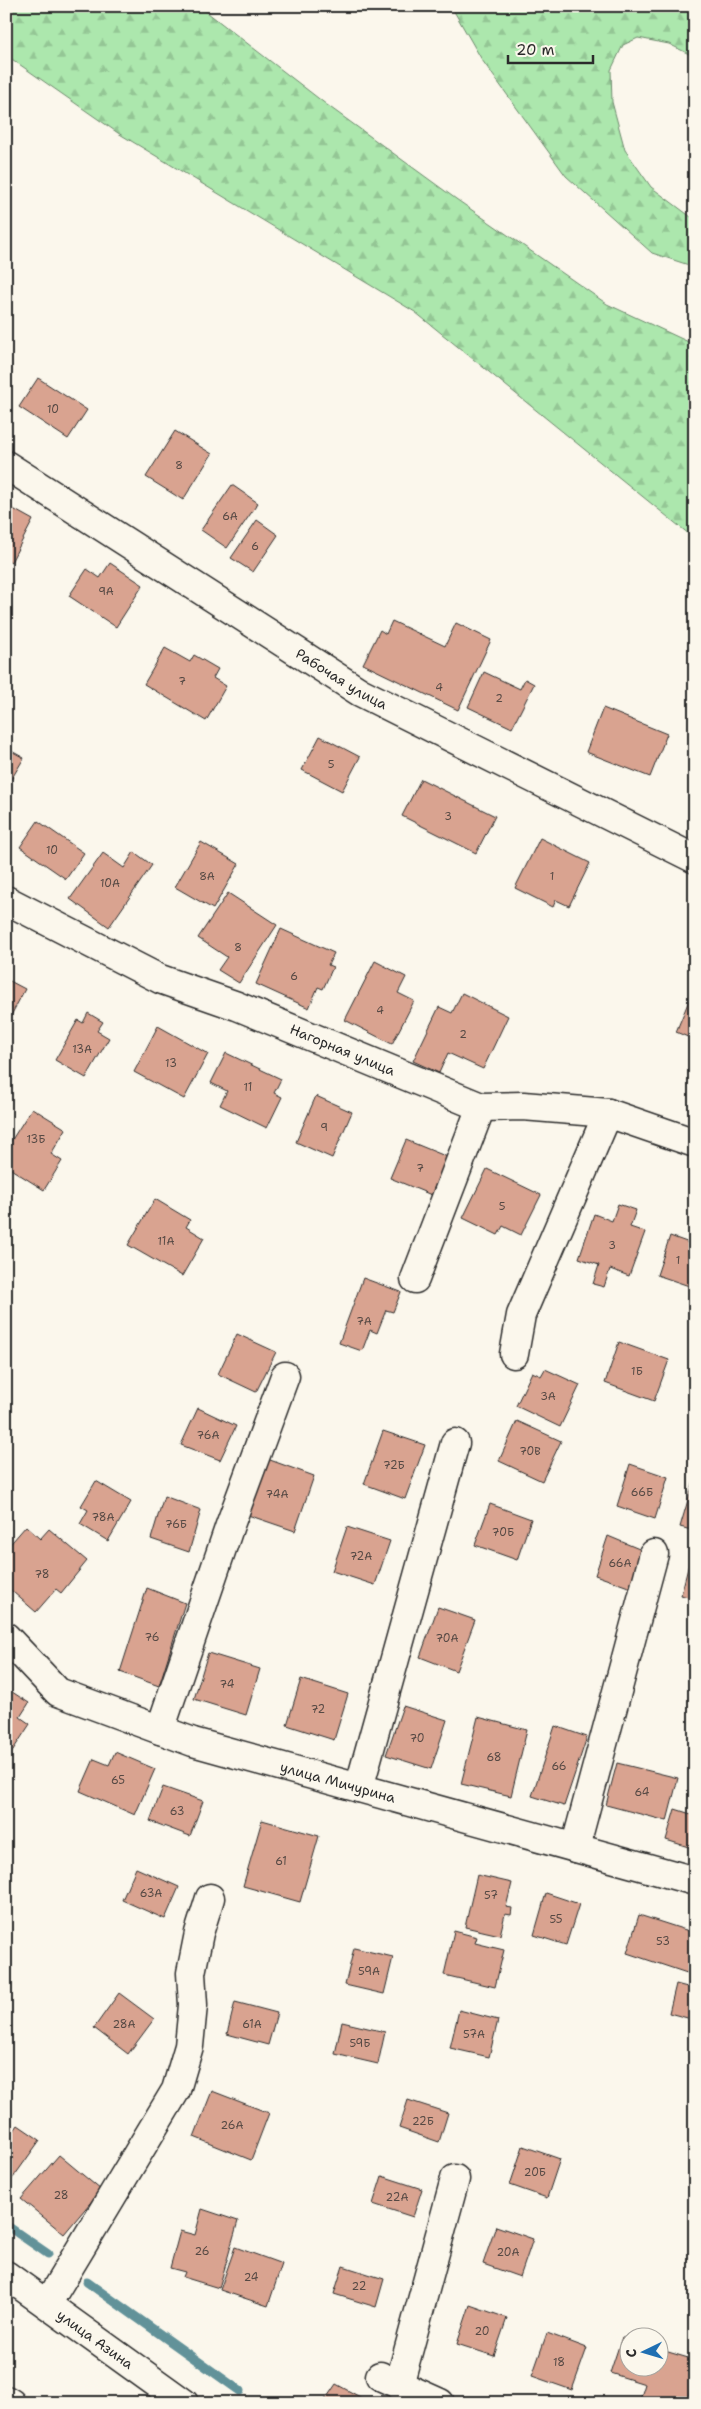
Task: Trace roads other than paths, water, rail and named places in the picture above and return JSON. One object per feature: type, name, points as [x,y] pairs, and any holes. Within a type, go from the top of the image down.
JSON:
[{"type":"street","name":"Рабочая улица","points":[[6,465],[360,692],[695,859]]},
{"type":"street","name":"Нагорная улица","points":[[6,900],[160,979],[237,1006],[482,1107],[523,1106],[608,1113],[695,1143]]},
{"type":"street","points":[[415,1279],[482,1107]]},
{"type":"street","points":[[514,1354],[521,1315],[608,1113]]},
{"type":"street","points":[[160,1730],[230,1524],[285,1376]]},
{"type":"street","points":[[359,1788],[455,1443]]},
{"type":"street","points":[[574,1848],[654,1554]]},
{"type":"street","name":"улица Мичурина","points":[[6,1637],[58,1692],[193,1742],[695,1881]]},
{"type":"street","points":[[46,2304],[176,2090],[188,2046],[192,2005],[191,1973],[198,1933],[210,1898]]},
{"type":"street","points":[[440,2403],[389,2380],[455,2179]]},
{"type":"street","name":"улица Азина","points":[[6,2275],[184,2403]]},
{"type":"street","points":[[6,2400],[11,2403]]},
{"type":"waterway","points":[[6,2225],[48,2254]]},
{"type":"waterway","points":[[87,2282],[240,2391]]}]
